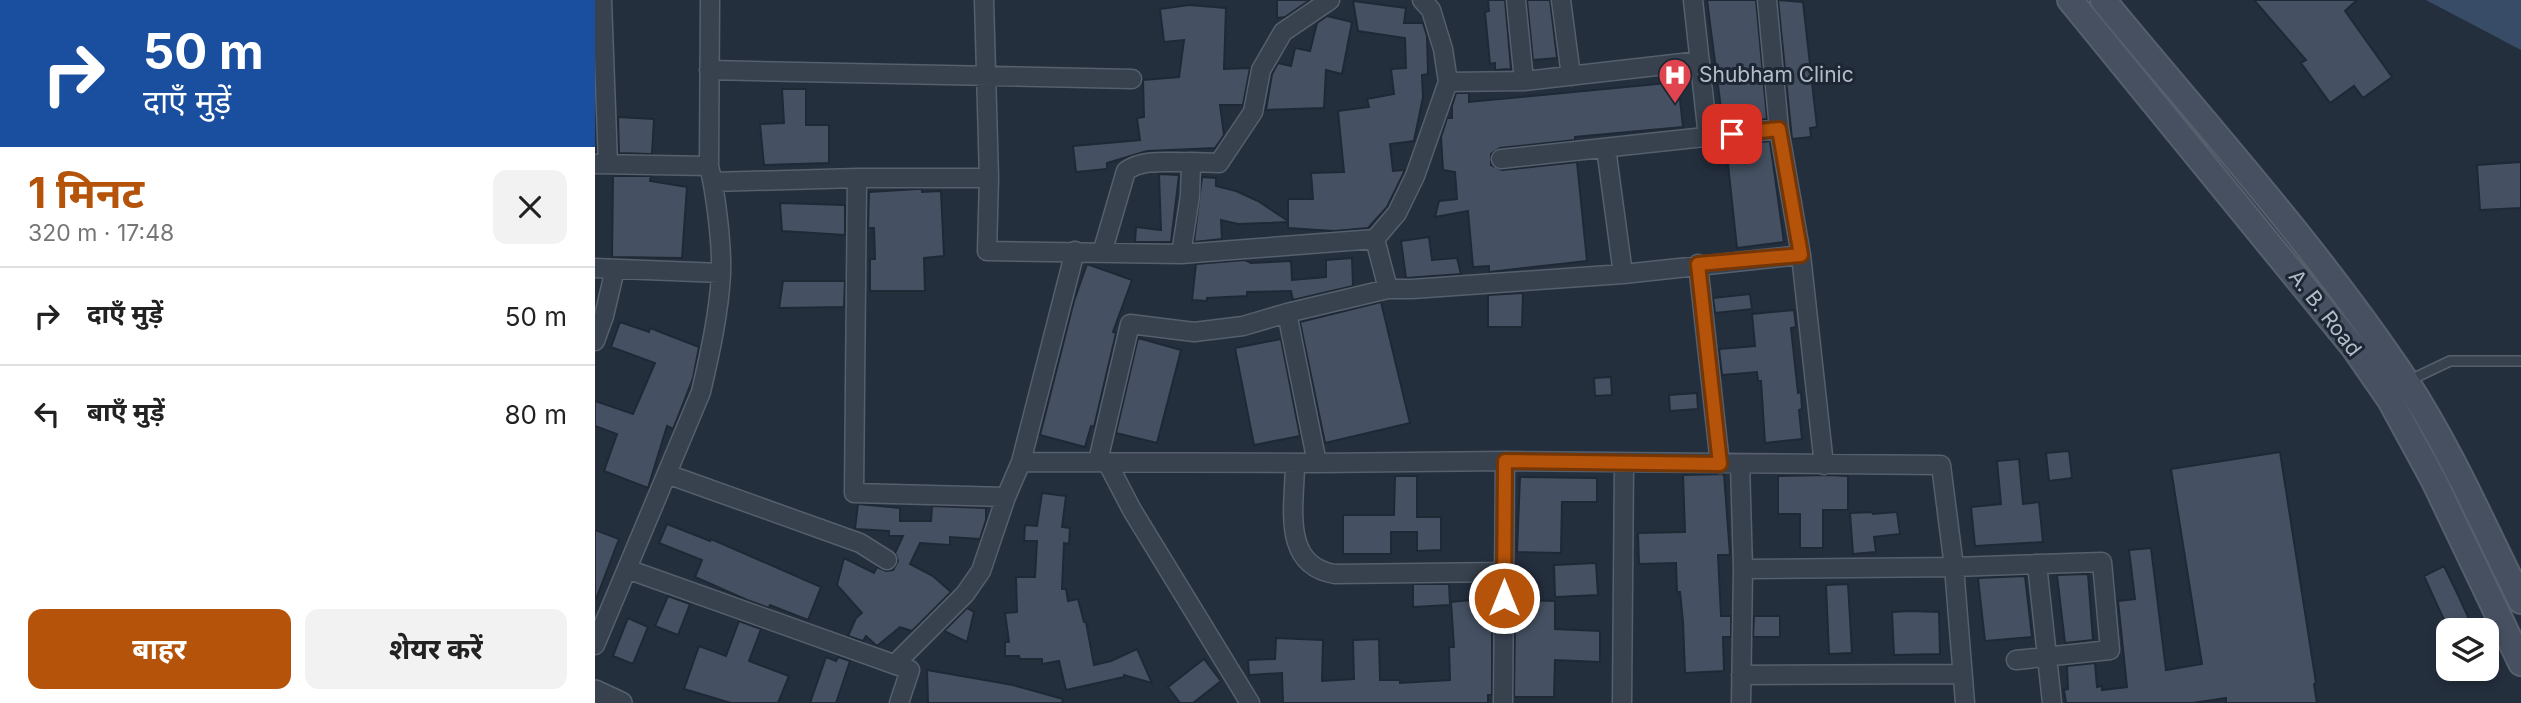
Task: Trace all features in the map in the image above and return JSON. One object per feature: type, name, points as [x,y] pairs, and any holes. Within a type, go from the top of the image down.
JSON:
[{"type":"main road","name":"A. B. Road","points":[[2070,0],[2354,348],[2390,400],[2433,479],[2521,663]]},
{"type":"main road","name":"A. B. Road","points":[[2103,0],[2340,289],[2406,382],[2441,441],[2521,601]]},
{"type":"street","points":[[602,0],[601,164],[711,174],[989,178]]},
{"type":"street","points":[[595,645],[701,392],[711,349],[721,273],[711,174],[710,0]]},
{"type":"street","points":[[984,0],[989,178],[987,251],[1181,254],[1375,239],[1397,213],[1415,176],[1448,82],[1443,49],[1431,10],[1422,0]]},
{"type":"street","points":[[1102,253],[1126,171],[1135,165],[1147,163],[1219,163],[1254,112],[1261,70],[1283,32],[1329,0]]},
{"type":"street","points":[[1516,0],[1524,81]]},
{"type":"street","points":[[1561,0],[1571,76]]},
{"type":"street","points":[[1693,0],[1708,136]]},
{"type":"street","points":[[1767,0],[1779,129],[1801,255],[1824,465]]},
{"type":"street","points":[[1448,82],[1524,81],[1700,61]]},
{"type":"street","points":[[709,70],[1132,79]]},
{"type":"street","points":[[1501,159],[1779,129]]},
{"type":"street","points":[[1606,148],[1623,274]]},
{"type":"street","points":[[1181,254],[1190,196],[1191,162]]},
{"type":"street","points":[[857,178],[854,493],[1006,497]]},
{"type":"street","points":[[1375,239],[1388,289]]},
{"type":"street","points":[[895,664],[974,584],[1021,462],[1075,251]]},
{"type":"street","points":[[1250,703],[1103,461],[1130,324],[1194,332],[1244,326],[1317,303],[1388,289],[1623,274],[1801,255]]},
{"type":"street","points":[[1698,264],[1720,464]]},
{"type":"street","points":[[595,268],[721,273]]},
{"type":"street","points":[[595,341],[615,269]]},
{"type":"street","points":[[1287,313],[1317,463]]},
{"type":"street","points":[[1021,462],[1505,461],[1941,465],[1954,567],[1965,703]]},
{"type":"street","points":[[1503,703],[1505,461]]},
{"type":"street","points":[[1295,463],[1297,548],[1313,566],[1323,572],[1504,572]]},
{"type":"street","points":[[1622,703],[1624,464]]},
{"type":"street","points":[[1740,464],[1743,569],[1741,703]]},
{"type":"street","points":[[667,474],[860,543],[887,560]]},
{"type":"street","points":[[1743,569],[1954,567],[2102,562],[2110,650],[2017,660]]},
{"type":"street","points":[[2037,564],[2052,703]]},
{"type":"street","points":[[627,569],[910,670],[899,703]]},
{"type":"street","points":[[1741,675],[1962,674]]},
{"type":"street","points":[[595,691],[621,703]]},
{"type":"lane","points":[[2406,382],[2450,360],[2521,361]]},
{"type":"water","points":[[2426,0],[2521,0],[2521,50]]},
{"type":"building","points":[[1277,0],[1310,0],[1285,17],[1277,18]]},
{"type":"building","points":[[1488,0],[1505,0],[1511,69],[1495,70],[1495,63],[1490,64],[1485,12],[1489,11]]},
{"type":"building","points":[[1527,0],[1550,0],[1557,58],[1533,60]]},
{"type":"building","points":[[1707,0],[1756,0],[1767,119],[1723,124]]},
{"type":"building","points":[[1778,0],[1803,2],[1817,127],[1810,128],[1811,137],[1792,139]]},
{"type":"building","points":[[2254,0],[2357,0],[2345,11],[2392,77],[2363,98],[2354,86],[2330,103],[2301,63],[2306,60]]},
{"type":"building","points":[[1353,1],[1406,8],[1404,23],[1423,23],[1427,36],[1428,74],[1422,75],[1423,97],[1414,141],[1390,144],[1393,171],[1405,170],[1387,207],[1368,228],[1334,231],[1288,228],[1288,222],[1238,224],[1221,220],[1222,239],[1194,242],[1202,177],[1216,178],[1216,186],[1258,201],[1288,221],[1288,199],[1313,199],[1311,173],[1344,172],[1338,111],[1369,107],[1367,99],[1394,94],[1391,69],[1406,68],[1405,38],[1358,31]]},
{"type":"building","points":[[1189,5],[1226,8],[1224,69],[1250,68],[1243,105],[1220,105],[1224,135],[1215,148],[1147,151],[1107,163],[1107,169],[1076,172],[1073,146],[1140,140],[1137,118],[1144,117],[1143,80],[1179,77],[1184,40],[1164,42],[1160,9]]},
{"type":"building","points":[[1327,16],[1352,22],[1342,74],[1326,70],[1324,108],[1266,110],[1272,74],[1278,63],[1291,66],[1295,48],[1310,51],[1317,23]]},
{"type":"building","points":[[1678,82],[1683,127],[1575,137],[1575,140],[1500,148],[1491,154],[1491,165],[1502,170],[1577,162],[1587,261],[1489,272],[1489,266],[1473,267],[1468,211],[1435,217],[1439,201],[1457,199],[1455,172],[1443,170],[1441,137],[1447,118],[1452,118],[1456,93],[1469,93],[1469,102]]},
{"type":"building","points":[[782,89],[806,89],[806,125],[829,125],[829,163],[764,165],[760,124],[784,123]]},
{"type":"building","points":[[618,117],[654,119],[652,154],[619,153]]},
{"type":"building","points":[[1770,141],[1784,242],[1737,248],[1726,146]]},
{"type":"building","points":[[2521,162],[2521,208],[2480,210],[2477,165]]},
{"type":"building","points":[[1159,174],[1179,175],[1171,242],[1135,242],[1136,227],[1161,230]]},
{"type":"building","points":[[613,176],[651,176],[650,181],[687,187],[682,258],[612,257]]},
{"type":"building","points":[[922,189],[922,192],[941,191],[944,256],[924,258],[925,291],[870,291],[870,259],[875,259],[874,228],[868,228],[869,192]]},
{"type":"building","points":[[780,203],[845,205],[845,235],[782,231]]},
{"type":"building","points":[[1429,237],[1432,260],[1457,258],[1461,274],[1406,278],[1401,241]]},
{"type":"building","points":[[1352,258],[1353,286],[1293,300],[1291,291],[1247,292],[1247,296],[1192,300],[1196,264],[1245,260],[1251,263],[1291,261],[1292,280],[1326,277],[1326,260]]},
{"type":"building","points":[[1087,264],[1132,280],[1113,332],[1116,333],[1094,427],[1091,426],[1085,447],[1040,435],[1074,301]]},
{"type":"building","points":[[783,281],[845,281],[844,307],[779,308]]},
{"type":"building","points":[[1523,293],[1522,327],[1488,327],[1488,295]]},
{"type":"building","points":[[1750,294],[1752,309],[1715,313],[1713,298]]},
{"type":"building","points":[[1381,302],[1410,423],[1325,443],[1300,322]]},
{"type":"building","points":[[1794,310],[1796,327],[1791,328],[1798,393],[1801,392],[1802,409],[1799,410],[1802,439],[1765,443],[1761,381],[1758,381],[1757,372],[1722,375],[1719,349],[1755,346],[1752,314]]},
{"type":"building","points":[[620,322],[649,332],[650,328],[699,347],[693,378],[673,429],[667,426],[648,488],[604,471],[617,434],[595,426],[595,401],[633,414],[655,363],[611,347]]},
{"type":"building","points":[[1138,338],[1181,350],[1157,443],[1116,433]]},
{"type":"building","points":[[1281,339],[1300,436],[1254,445],[1235,348]]},
{"type":"building","points":[[1611,377],[1612,395],[1595,396],[1594,378]]},
{"type":"building","points":[[1697,393],[1698,409],[1670,411],[1669,395]]},
{"type":"building","points":[[2069,451],[2072,478],[2049,481],[2046,453]]},
{"type":"building","points":[[2280,452],[2317,703],[2226,703],[2226,698],[2193,703],[2066,703],[2064,690],[2068,689],[2067,666],[2095,663],[2097,687],[2102,686],[2102,690],[2127,687],[2118,601],[2135,599],[2129,550],[2151,548],[2166,670],[2202,664],[2171,469]]},
{"type":"building","points":[[2019,459],[2023,504],[2039,502],[2043,542],[1975,546],[1971,507],[2001,504],[1997,461]]},
{"type":"building","points":[[1724,474],[1730,555],[1718,555],[1721,616],[1731,616],[1731,637],[1723,637],[1724,671],[1685,673],[1683,622],[1680,592],[1677,592],[1676,563],[1639,564],[1638,533],[1685,532],[1683,475]]},
{"type":"building","points":[[1395,476],[1417,476],[1417,517],[1441,517],[1441,550],[1417,551],[1417,532],[1391,532],[1391,554],[1343,554],[1343,515],[1394,515]]},
{"type":"building","points":[[1778,476],[1848,476],[1848,510],[1823,510],[1823,548],[1800,548],[1800,514],[1778,514]]},
{"type":"building","points":[[1520,477],[1597,478],[1597,502],[1562,502],[1561,553],[1517,552]]},
{"type":"building","points":[[1042,493],[1066,496],[1062,527],[1070,528],[1069,544],[1064,543],[1062,589],[1066,589],[1068,601],[1078,599],[1086,622],[1094,665],[1111,661],[1137,649],[1152,683],[1124,675],[1066,690],[1059,661],[1042,664],[1042,659],[1005,656],[1005,642],[1009,642],[1005,613],[1017,612],[1016,577],[1035,577],[1037,541],[1024,541],[1025,525],[1037,526]]},
{"type":"building","points":[[858,504],[900,508],[900,521],[931,521],[932,506],[986,508],[986,520],[980,539],[950,537],[950,545],[920,543],[910,564],[933,576],[951,592],[912,631],[900,627],[877,646],[866,636],[863,641],[848,636],[856,618],[862,613],[837,585],[844,558],[874,573],[877,567],[886,571],[893,570],[898,561],[895,553],[903,536],[889,536],[889,531],[855,529]]},
{"type":"building","points":[[1897,512],[1900,534],[1874,537],[1876,552],[1853,554],[1850,513]]},
{"type":"building","points":[[667,524],[710,541],[711,539],[821,587],[808,620],[770,605],[769,608],[747,600],[695,577],[702,560],[659,543]]},
{"type":"building","points":[[595,530],[619,539],[596,599],[595,599]]},
{"type":"building","points":[[1596,563],[1598,595],[1555,597],[1554,565]]},
{"type":"building","points":[[2444,566],[2468,618],[2443,618],[2424,576]]},
{"type":"building","points":[[2088,574],[2093,640],[2065,643],[2057,575]]},
{"type":"building","points":[[2025,576],[2032,637],[1985,641],[1978,578]]},
{"type":"building","points":[[1413,584],[1449,584],[1450,605],[1413,607]]},
{"type":"building","points":[[1848,584],[1852,653],[1829,654],[1826,585]]},
{"type":"building","points":[[668,596],[690,604],[678,635],[655,626]]},
{"type":"building","points":[[1490,598],[1492,695],[1488,695],[1488,703],[1283,703],[1282,673],[1249,675],[1248,660],[1275,659],[1276,638],[1323,640],[1322,681],[1354,679],[1353,640],[1379,639],[1380,680],[1400,680],[1400,683],[1450,680],[1449,647],[1454,647],[1451,602]]},
{"type":"building","points":[[1520,600],[1555,601],[1555,629],[1600,631],[1600,662],[1555,660],[1554,697],[1514,695],[1515,622],[1520,623]]},
{"type":"building","points":[[967,608],[974,612],[967,642],[944,631]]},
{"type":"building","points":[[1892,612],[1939,612],[1940,654],[1894,655]]},
{"type":"building","points":[[1754,616],[1780,616],[1780,637],[1753,637]]},
{"type":"building","points":[[628,618],[648,627],[633,664],[613,656]]},
{"type":"building","points":[[739,621],[761,629],[749,661],[789,676],[778,703],[731,703],[684,689],[699,646],[726,656]]},
{"type":"building","points":[[826,657],[836,661],[838,657],[850,661],[836,703],[810,703]]},
{"type":"building","points":[[1204,659],[1221,681],[1193,703],[1180,703],[1168,687]]},
{"type":"building","points":[[927,670],[1013,685],[1063,699],[1062,703],[928,703]]},
{"type":"place","name":"Shubham Clinic","points":[[1675,105]]},
{"type":"route","points":[[1504,598],[1505,461],[1720,464],[1698,264],[1801,255],[1779,129],[1732,134]]}]
